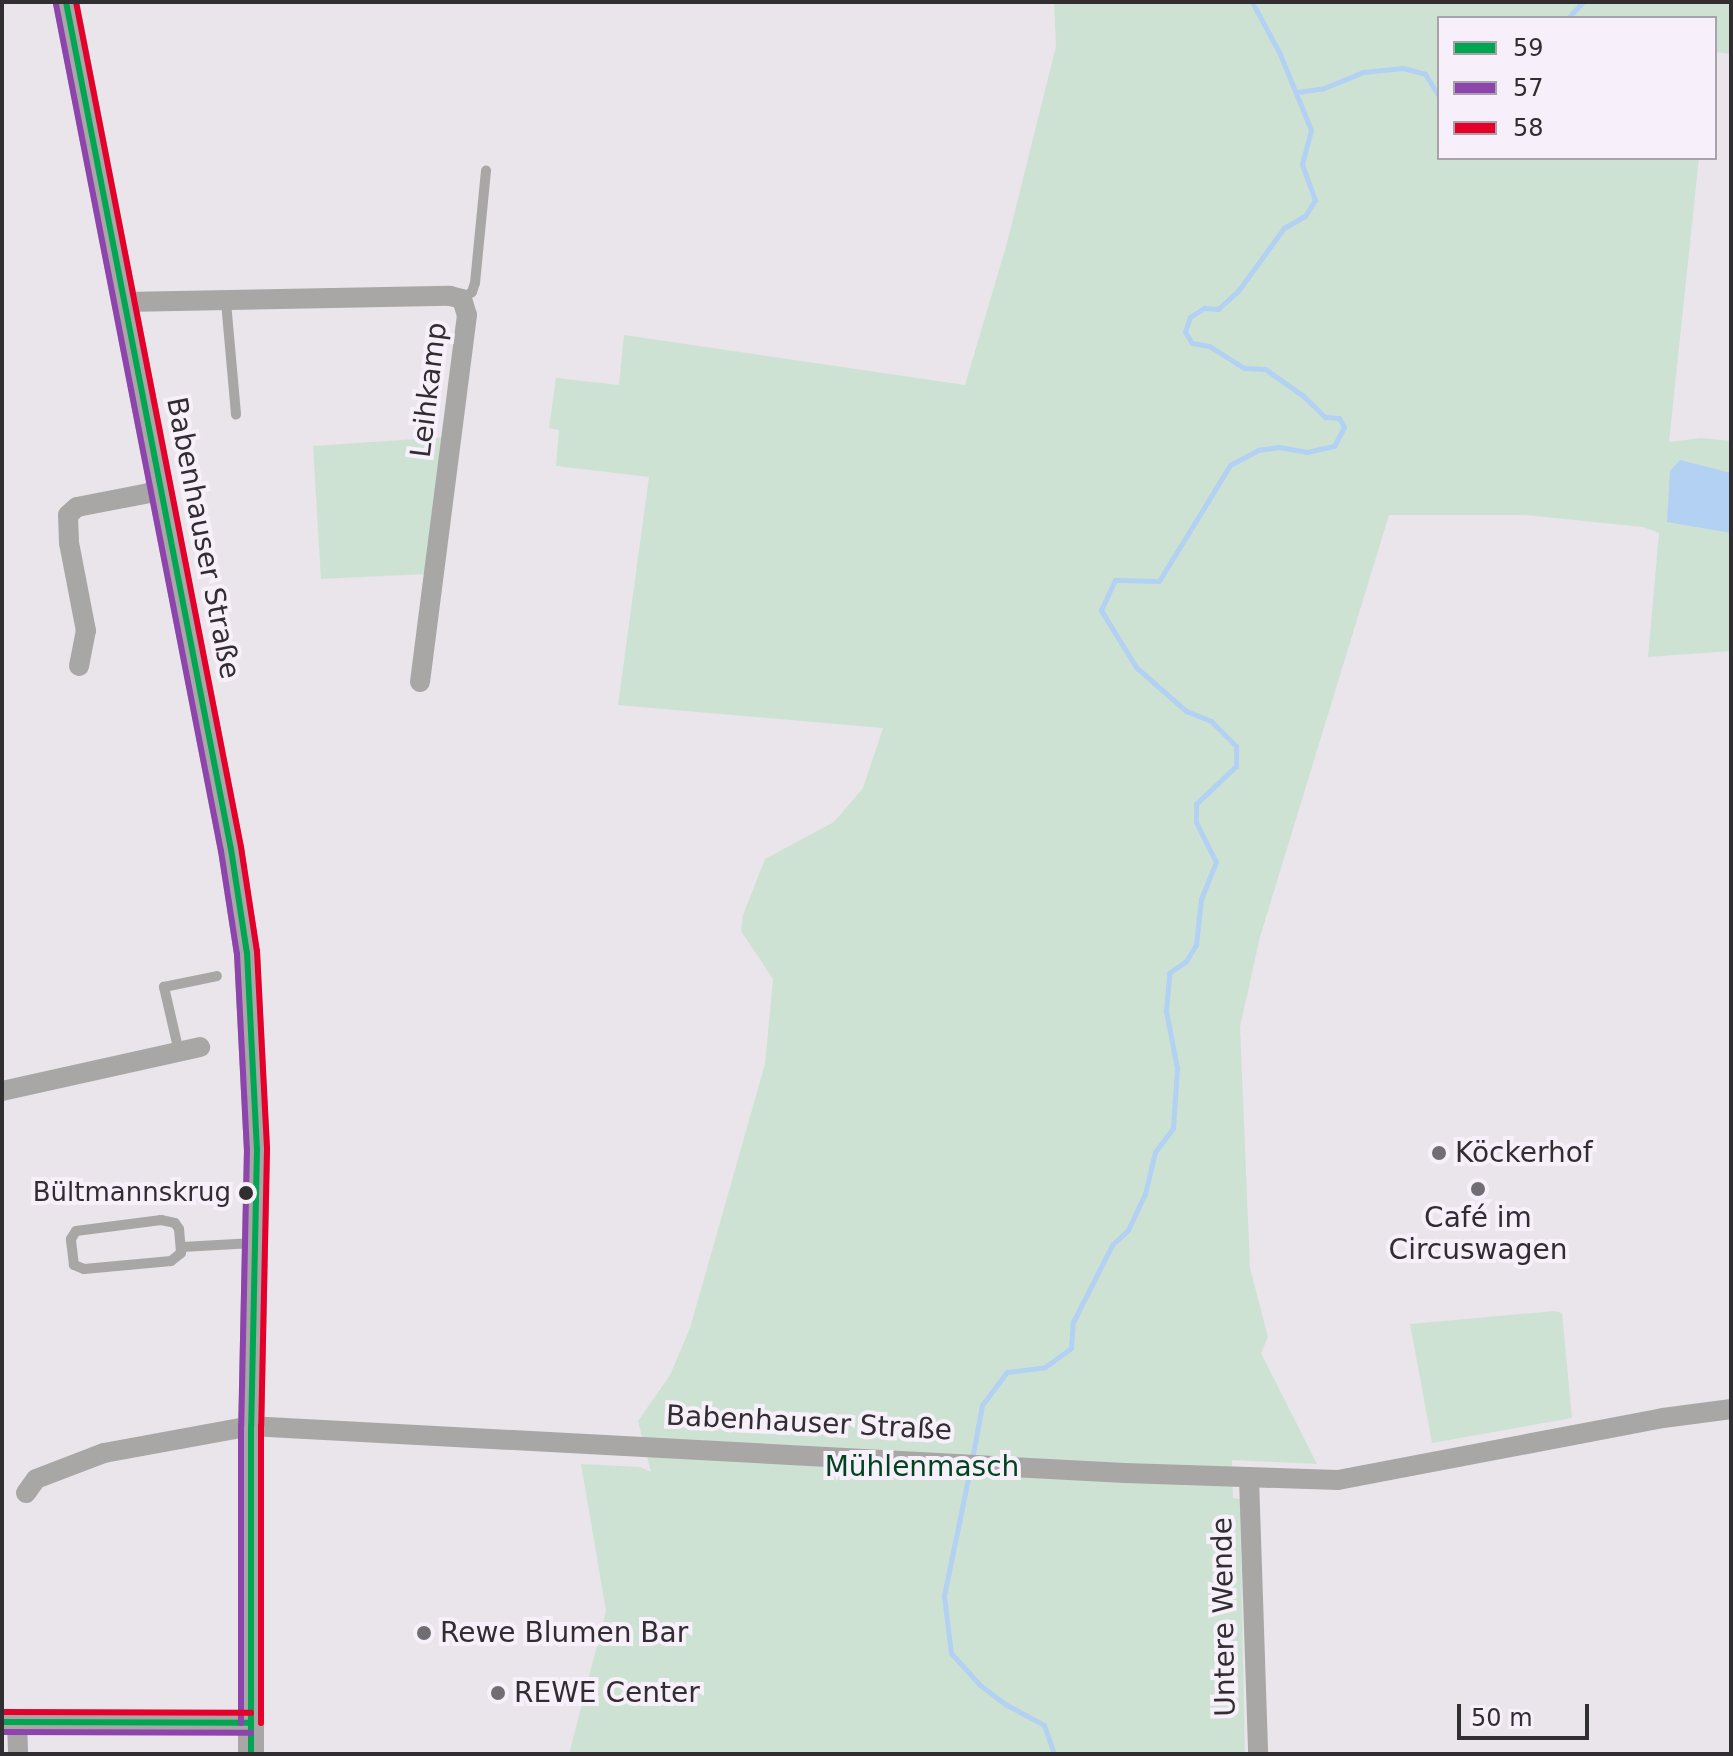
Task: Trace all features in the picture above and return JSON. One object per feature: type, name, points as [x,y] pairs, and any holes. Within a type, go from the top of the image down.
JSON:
[{"type":"main road","name":"Babenhauser Straße","points":[[66,2],[228,834],[247,953],[257,1149],[251,1426]]},
{"type":"main road","points":[[251,1426],[251,1754]]},
{"type":"street","name":"Leihkamp","points":[[124,302],[450,296],[462,299],[467,315],[420,682]]},
{"type":"street","points":[[79,666],[86,631],[68,515],[77,507],[149,493],[159,486]]},
{"type":"street","points":[[2,1089],[200,1047]]},
{"type":"street","name":"Babenhauser Straße","points":[[26,1493],[36,1479],[104,1453],[251,1426],[1249,1478],[1350,1478],[1598,1430],[1731,1409]]},
{"type":"street","name":"Untere Wende","points":[[1249,1478],[1258,1754]]},
{"type":"street","points":[[18,1754],[10,1722],[251,1723]]},
{"type":"lane","points":[[462,299],[472,292],[475,283],[486,171]]},
{"type":"lane","points":[[226,302],[236,415]]},
{"type":"lane","points":[[179,1052],[164,987],[217,976]]},
{"type":"lane","points":[[169,1220],[179,1229],[182,1247],[181,1253],[171,1261],[84,1269],[74,1265],[71,1239],[76,1231],[84,1228],[169,1220]]},
{"type":"lane","points":[[182,1247],[256,1242]]},
{"type":"green space","name":"Mühlenmasch","points":[[1054,2],[1731,2],[1731,54],[1717,52],[1717,16],[1437,16],[1437,160],[1699,160],[1669,442],[1701,438],[1731,441],[1731,651],[1648,657],[1659,533],[1643,527],[1525,515],[1389,515],[1260,937],[1240,1027],[1250,1268],[1268,1337],[1261,1353],[1317,1464],[1232,1460],[1233,1498],[1240,1499],[1245,1754],[569,1754],[606,1611],[581,1464],[640,1467],[651,1472],[638,1421],[670,1375],[690,1328],[765,1064],[773,979],[741,931],[743,915],[765,859],[834,822],[863,788],[883,728],[618,705],[649,477],[556,466],[559,430],[549,428],[556,378],[619,385],[624,335],[965,385],[1007,243],[1056,46]]},
{"type":"green space","points":[[445,437],[426,574],[321,579],[313,446]]},
{"type":"green space","points":[[1555,1311],[1562,1313],[1572,1418],[1432,1443],[1410,1324]]},
{"type":"water","points":[[1680,460],[1731,473],[1731,533],[1667,522],[1670,471]]},
{"type":"waterway","points":[[972,1459],[982,1405],[1007,1372],[1045,1367],[1071,1348],[1073,1322],[1112,1245],[1128,1230],[1145,1194],[1155,1152],[1173,1128],[1177,1068],[1166,1011],[1169,973],[1186,961],[1196,945],[1201,899],[1216,862],[1196,822],[1196,804],[1236,766],[1236,746],[1211,721],[1186,711],[1136,667],[1101,610],[1115,580],[1159,581],[1230,465],[1258,450],[1279,447],[1307,452],[1334,446],[1344,427],[1339,418],[1325,417],[1302,395],[1265,369],[1244,368],[1209,346],[1192,343],[1185,332],[1190,317],[1204,308],[1218,309],[1238,291],[1284,228],[1305,216],[1315,200],[1302,164],[1311,130],[1280,54],[1252,2]]},
{"type":"waterway","points":[[1570,16],[1583,2]]},
{"type":"waterway","points":[[1297,92],[1324,88],[1363,72],[1403,68],[1425,74],[1437,93]]},
{"type":"waterway","points":[[970,1469],[944,1596],[951,1653],[980,1685],[1005,1704],[1044,1725],[1054,1754]]},
{"type":"transit line","name":"59","points":[[66,2],[231,849],[247,953],[257,1149],[251,1426],[251,1754]]},
{"type":"transit line","name":"58","points":[[76,2],[241,847],[257,951],[267,1149],[261,1426],[261,1723]]},
{"type":"transit line","name":"57","points":[[56,4],[221,851],[237,954],[247,1149],[241,1426],[241,1723]]},
{"type":"transit line","name":"58","points":[[2,1712],[251,1713]]},
{"type":"transit line","name":"59","points":[[2,1722],[251,1723]]},
{"type":"transit line","name":"57","points":[[2,1732],[251,1733]]},
{"type":"place","name":"Köckerhof","points":[[1439,1153]]},
{"type":"place","name":"Café im Circuswagen","points":[[1478,1189]]},
{"type":"place","name":"Bültmannskrug","points":[[246,1193]]},
{"type":"place","name":"Rewe Blumen Bar","points":[[424,1633]]},
{"type":"place","name":"REWE Center","points":[[498,1693]]}]
